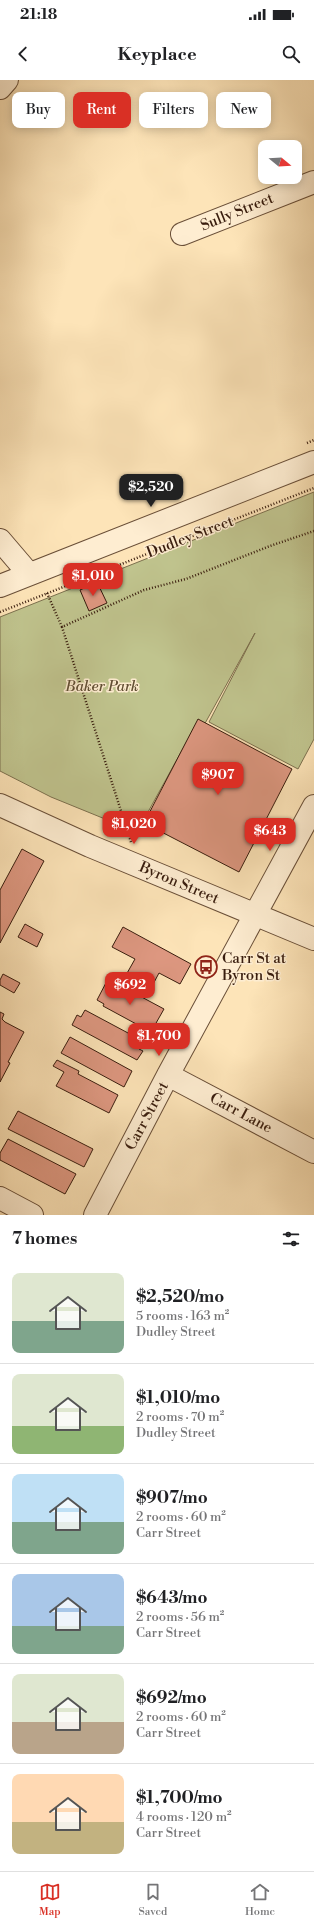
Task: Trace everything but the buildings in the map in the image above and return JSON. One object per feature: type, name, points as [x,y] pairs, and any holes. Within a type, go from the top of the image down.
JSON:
[{"type":"street","points":[[0,88],[7,80]]},
{"type":"street","name":"Sully Street","points":[[182,234],[314,182]]},
{"type":"street","name":"Dudley Street","points":[[0,586],[314,462]]},
{"type":"street","points":[[0,540],[29,574]]},
{"type":"street","name":"Byron Street","points":[[0,805],[139,866],[314,939]]},
{"type":"street","name":"Carr Street","points":[[95,1215],[168,1075],[314,806]]},
{"type":"street","name":"Carr Lane","points":[[168,1075],[314,1152]]},
{"type":"street","points":[[0,1198],[32,1215]]},
{"type":"path","name":"Dudley Street","points":[[0,612],[314,488]]},
{"type":"path","points":[[62,627],[144,590],[186,579],[270,546],[314,531]]},
{"type":"path","points":[[46,593],[62,627],[139,866]]},
{"type":"green space","name":"Baker Park","points":[[314,492],[314,739],[298,769],[209,722],[255,633],[198,736],[191,734],[137,832],[51,797],[0,771],[0,617]]},
{"type":"place","name":"Carr St at Byron St","points":[[206,967]]}]
